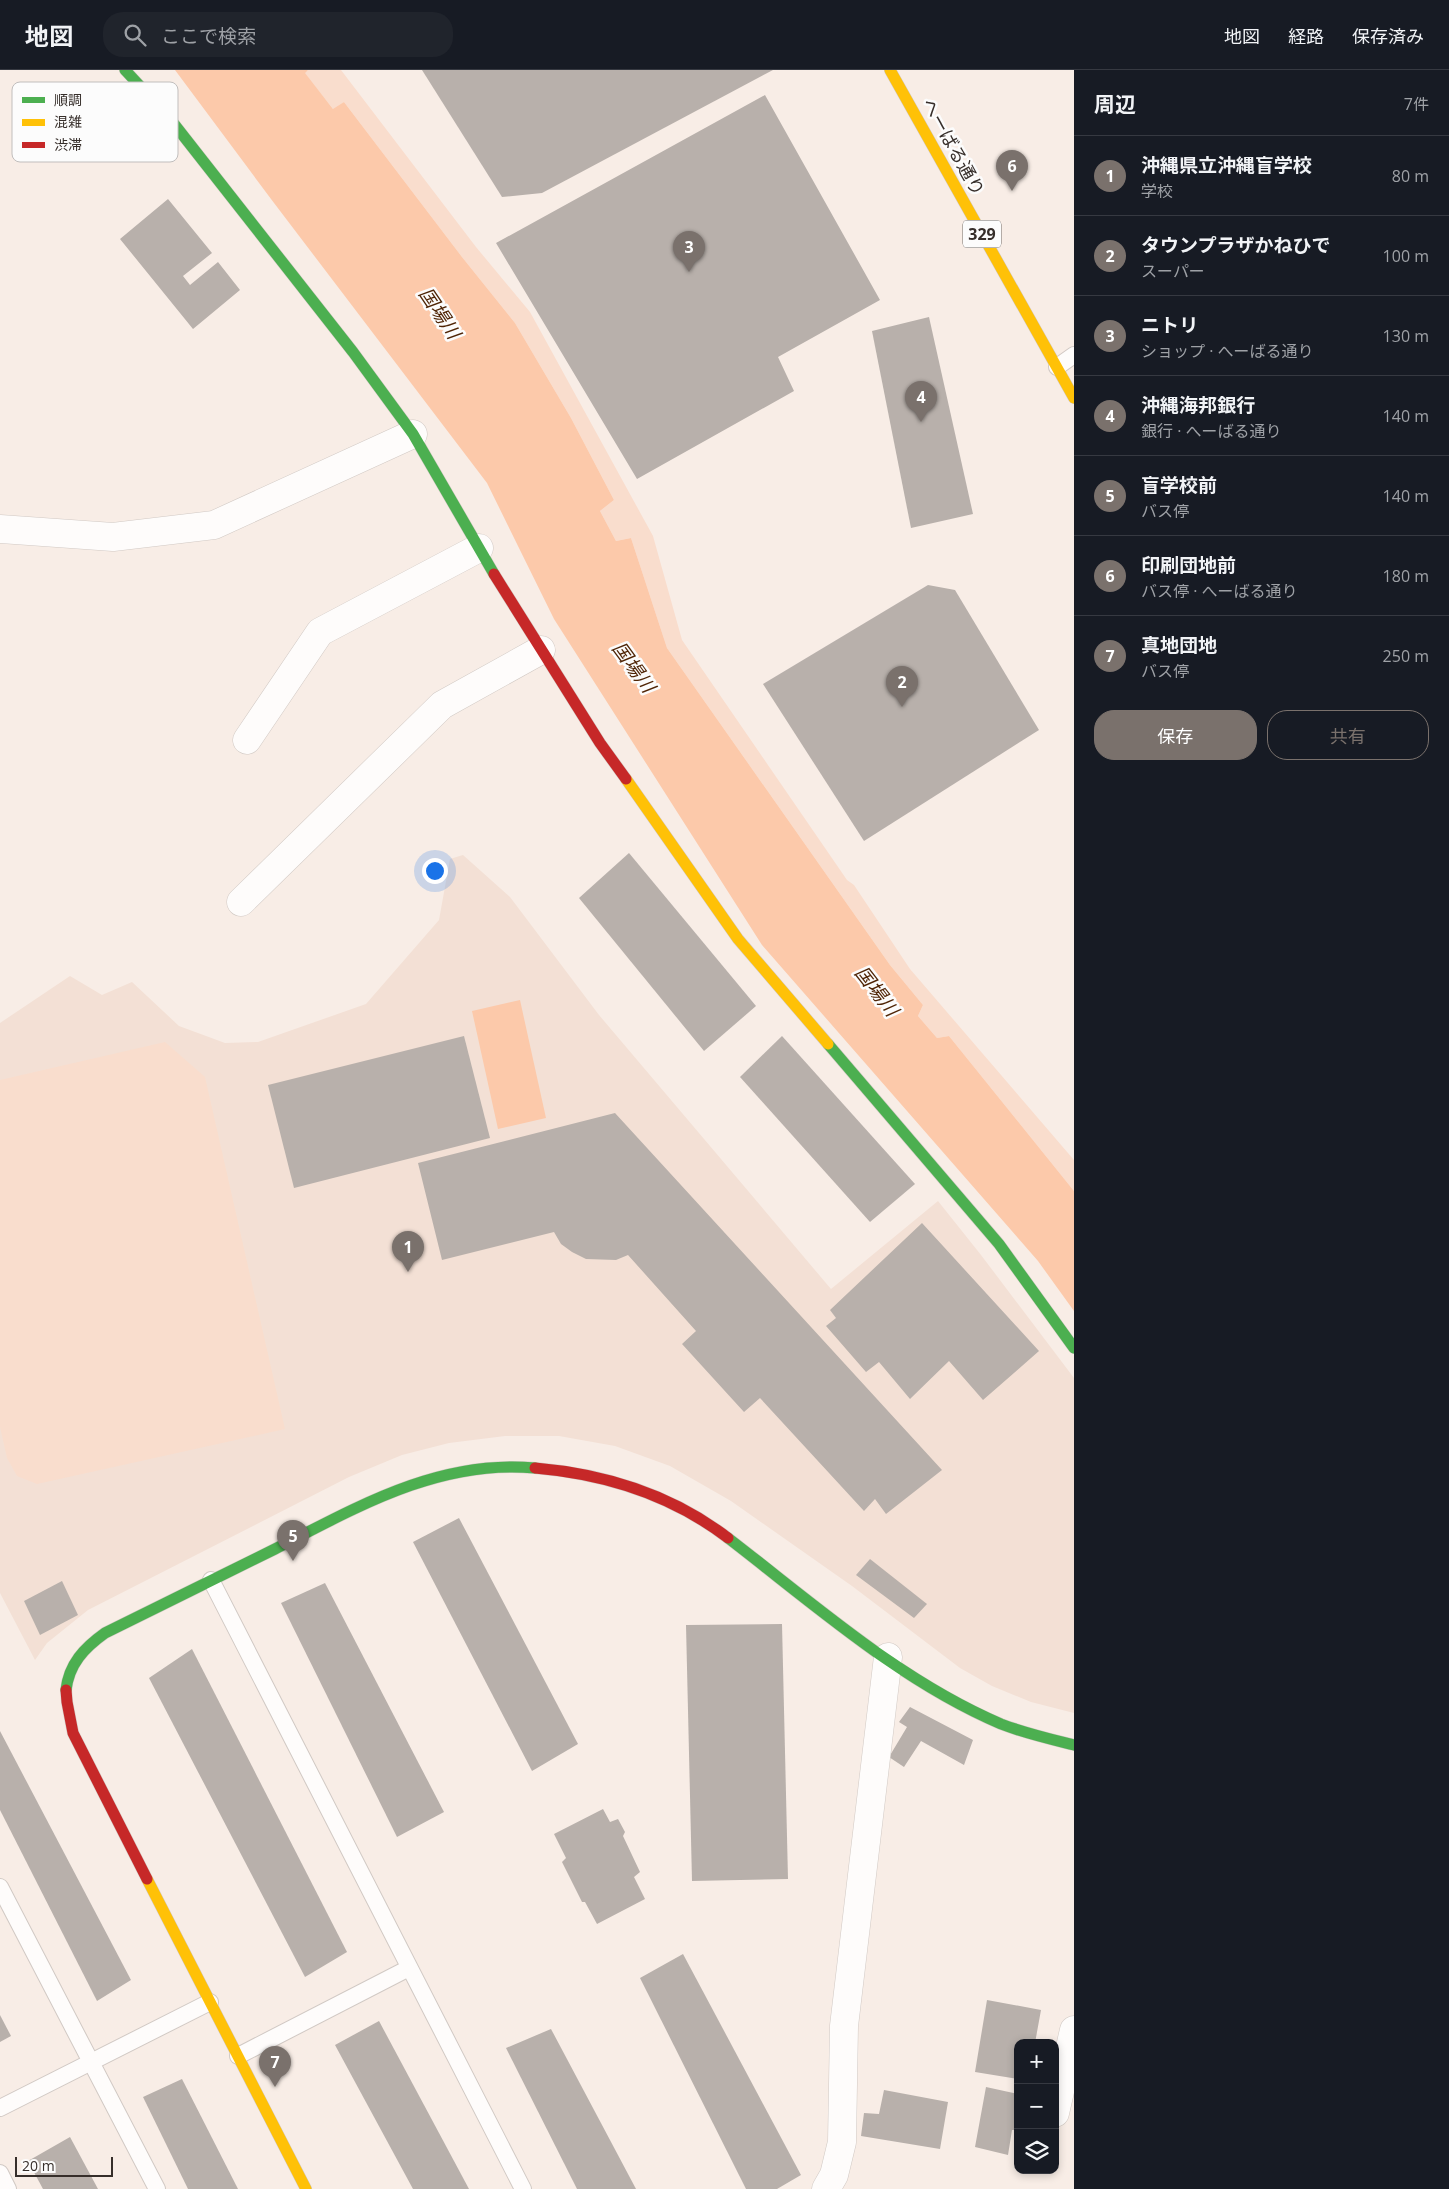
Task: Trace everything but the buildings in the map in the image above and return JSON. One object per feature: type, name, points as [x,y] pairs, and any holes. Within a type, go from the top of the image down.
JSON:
[{"type":"main road","points":[[125,70],[136,82]]},
{"type":"main road","name":"へーばる通り","points":[[890,70],[1074,398]]},
{"type":"main road","points":[[178,129],[353,352],[413,434],[479,548],[600,743],[738,939],[999,1244],[1074,1348]]},
{"type":"main road","points":[[306,2189],[73,1733],[66,1709],[66,1689],[69,1674],[76,1657],[88,1644],[136,1616],[370,1500],[420,1481],[459,1473],[505,1467],[559,1470],[652,1494],[696,1515],[888,1657],[963,1706],[994,1721],[1033,1734],[1074,1744]]},
{"type":"street","points":[[0,529],[113,537],[214,525],[413,434]]},
{"type":"street","points":[[247,740],[320,632],[479,548]]},
{"type":"street","points":[[241,902],[442,705],[541,650]]},
{"type":"street","points":[[826,2189],[834,2175],[842,2142],[844,2026],[888,1657]]},
{"type":"street","points":[[1059,2096],[1074,2030]]},
{"type":"lane","points":[[1057,367],[1074,355]]},
{"type":"lane","points":[[211,1580],[523,2189]]},
{"type":"lane","points":[[0,1887],[157,2189]]},
{"type":"lane","points":[[238,2056],[409,1968]]},
{"type":"lane","points":[[0,2108],[210,2002]]},
{"type":"lane","points":[[0,2174],[8,2189]]},
{"type":"shaded area","points":[[308,70],[341,70],[476,247],[530,312],[653,536],[682,640],[847,880],[854,885],[910,969],[1074,1160],[1074,1191],[949,1036],[937,1038],[918,1016],[923,1005],[890,965],[667,648],[631,538],[616,541],[600,511],[614,500],[571,418],[515,323],[462,257],[344,102],[334,110],[304,73]]},
{"type":"shaded area","points":[[463,855],[510,897],[599,1015],[831,1289],[938,1201],[1074,1378],[1074,1713],[1031,1702],[992,1686],[960,1668],[852,1586],[731,1501],[670,1466],[615,1446],[559,1436],[505,1436],[449,1443],[402,1455],[349,1477],[88,1610],[47,1643],[35,1660],[0,1593],[0,1023],[70,976],[102,995],[132,982],[179,1026],[225,1043],[258,1042],[366,1004],[439,920],[450,859]]},
{"type":"shaded area","points":[[165,1042],[205,1077],[285,1429],[37,1484],[17,1476],[7,1458],[0,1427],[0,1080]]},
{"type":"water","name":"国場川","points":[[175,70],[308,70],[305,73],[333,109],[344,102],[462,257],[515,323],[571,418],[614,500],[600,511],[616,541],[631,538],[667,648],[890,965],[923,1005],[918,1016],[937,1038],[949,1036],[1074,1191],[1074,1311],[1038,1261],[762,945],[554,619],[487,483]]},
{"type":"water","points":[[520,1000],[546,1118],[498,1129],[472,1011]]},
{"type":"traffic: fast","points":[[125,70],[136,82]]},
{"type":"traffic: fast","points":[[178,129],[353,352],[413,434],[494,574]]},
{"type":"traffic: fast","points":[[828,1044],[999,1244],[1074,1348]]},
{"type":"traffic: fast","points":[[66,1690],[74,1664],[84,1651],[105,1633],[337,1517],[400,1489],[432,1479],[465,1471],[500,1467],[535,1468]]},
{"type":"traffic: fast","points":[[728,1538],[859,1640],[928,1686],[1001,1724],[1074,1745]]},
{"type":"traffic: slow","points":[[890,70],[1074,398]]},
{"type":"traffic: slow","points":[[626,779],[738,939],[828,1044]]},
{"type":"traffic: slow","points":[[147,1879],[306,2189]]},
{"type":"traffic: jam","points":[[494,574],[600,743],[626,779]]},
{"type":"traffic: jam","points":[[535,1468],[587,1475],[637,1489],[684,1510],[728,1538]]},
{"type":"traffic: jam","points":[[66,1690],[73,1733],[147,1879]]},
{"type":"place","name":"印刷団地前","points":[[1012,191]]},
{"type":"place","name":"ニトリ","points":[[689,272]]},
{"type":"place","name":"沖縄海邦銀行","points":[[921,422]]},
{"type":"place","name":"タウンプラザかねひで","points":[[902,707]]},
{"type":"place","name":"沖縄県立沖縄盲学校","points":[[408,1272]]},
{"type":"place","name":"盲学校前","points":[[293,1561]]},
{"type":"place","name":"真地団地","points":[[275,2087]]}]
